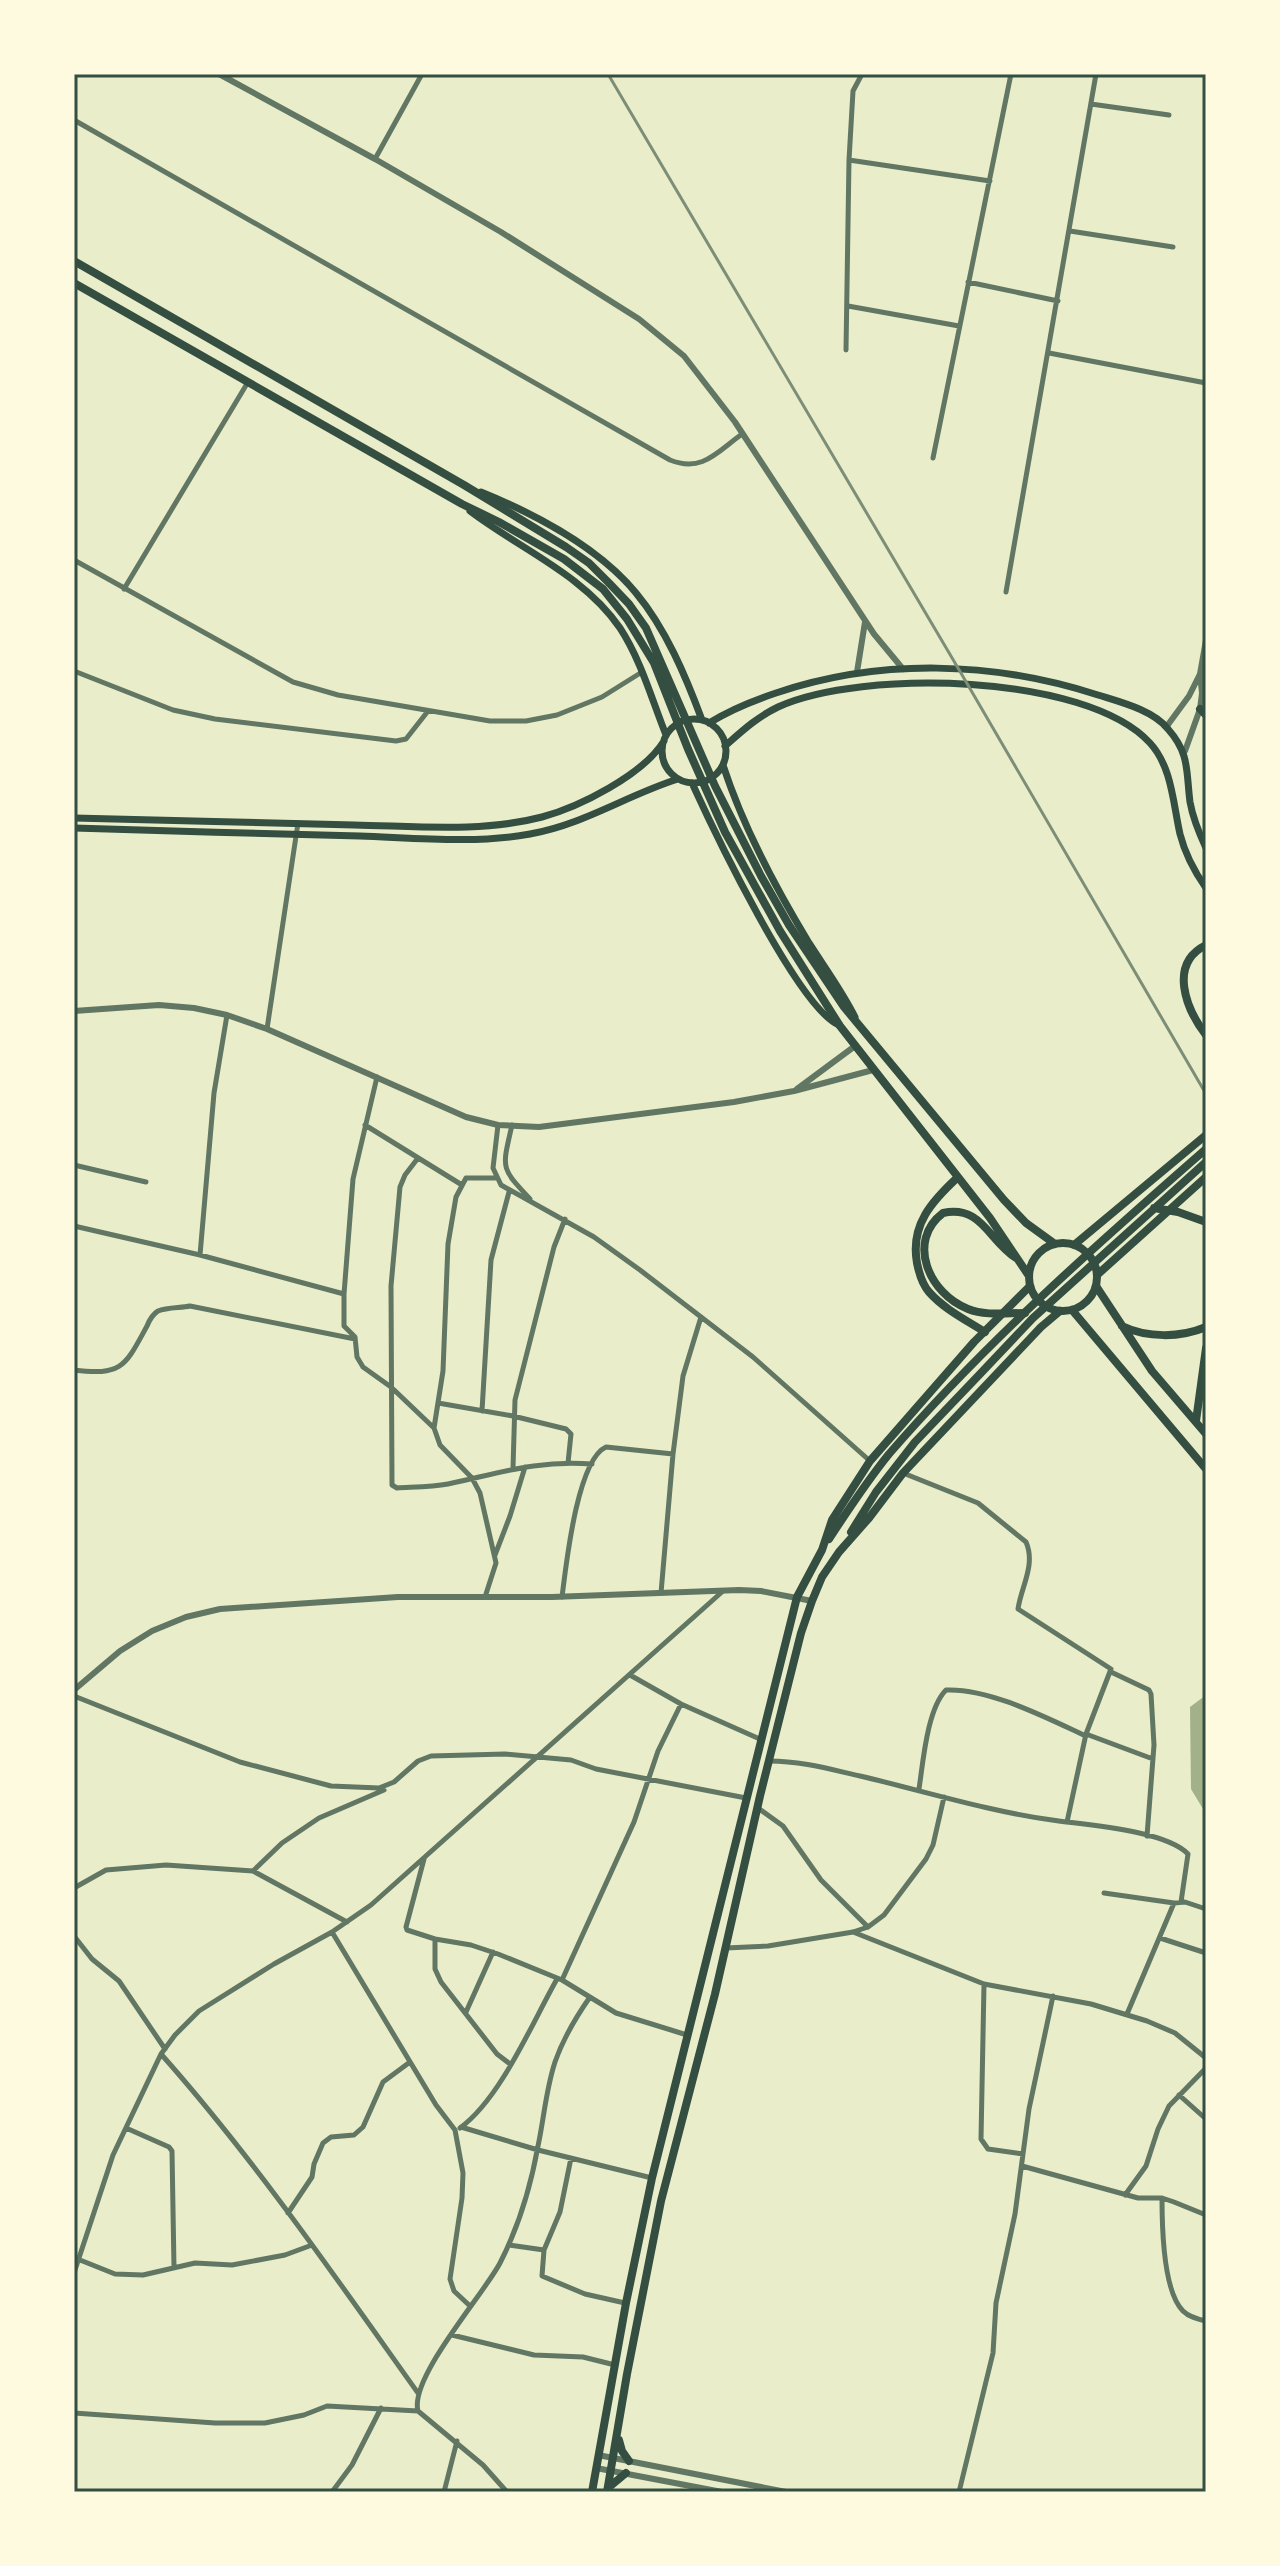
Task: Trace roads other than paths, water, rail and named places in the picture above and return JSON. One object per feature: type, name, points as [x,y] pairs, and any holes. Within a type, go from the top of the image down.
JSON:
[{"type":"main road","points":[[74,261],[464,485],[578,555],[606,586],[654,663],[725,832],[780,931],[840,1026],[1004,1236],[1029,1276]]},
{"type":"main road","points":[[74,283],[564,559],[629,604],[646,628],[726,808],[789,925],[844,1007],[1004,1200],[1026,1223],[1055,1244]]},
{"type":"main road","points":[[464,485],[541,520],[597,558],[635,591],[666,638],[706,721],[717,729],[725,746],[723,765],[731,792],[779,893],[845,996],[858,1022]]},
{"type":"main road","points":[[462,504],[575,581],[620,628],[642,672],[665,738],[663,758],[666,766],[678,779]]},
{"type":"main road","points":[[74,818],[471,826],[508,823],[542,817],[573,806],[606,788],[649,759],[673,727],[682,722],[706,721],[795,687],[857,672],[958,668],[1080,689],[1147,714],[1167,726],[1185,751],[1195,822],[1206,848]]},
{"type":"main road","points":[[981,685],[983,671]]},
{"type":"main road","points":[[725,746],[759,717],[780,706],[807,697],[875,686],[967,683],[1085,705],[1122,721],[1150,742],[1162,758],[1189,860],[1206,888]]},
{"type":"main road","points":[[74,828],[472,839],[530,834],[592,817],[656,785],[678,779],[692,783],[710,778],[723,765]]},
{"type":"main road","points":[[692,783],[749,900],[778,949],[826,1019],[840,1026]]},
{"type":"main road","points":[[1206,945],[1192,955],[1183,975],[1187,1003],[1206,1035]]},
{"type":"main road","points":[[1074,1245],[1206,1135]]},
{"type":"main road","points":[[592,2492],[652,2178],[797,1597],[822,1550],[887,1456],[971,1366],[1056,1282],[1206,1149]]},
{"type":"main road","points":[[607,2490],[649,2261],[769,1761],[812,1601],[822,1577],[876,1492],[915,1442],[1033,1318],[1206,1162]]},
{"type":"main road","points":[[958,1177],[924,1215],[916,1243],[916,1260],[926,1289],[985,1332]]},
{"type":"main road","points":[[1097,1275],[1206,1177]]},
{"type":"main road","points":[[1154,1208],[1206,1222]]},
{"type":"main road","points":[[1020,1261],[998,1244],[976,1217],[963,1212],[943,1213],[934,1220],[923,1248],[931,1278],[955,1303],[989,1313],[1025,1313]]},
{"type":"main road","points":[[1055,1244],[1074,1245],[1086,1252],[1094,1262],[1096,1286],[1087,1301],[1072,1310],[1060,1311],[1047,1307],[1036,1298],[1030,1286],[1029,1276],[1036,1256],[1055,1244]]},
{"type":"main road","points":[[822,1550],[832,1520],[870,1461],[1030,1286]]},
{"type":"main road","points":[[1096,1286],[1152,1371],[1206,1434]]},
{"type":"main road","points":[[1072,1310],[1206,1469]]},
{"type":"main road","points":[[839,1552],[903,1473],[1033,1335],[1060,1311]]},
{"type":"main road","points":[[1120,1325],[1130,1330],[1162,1335],[1195,1332],[1206,1327]]},
{"type":"main road","points":[[1196,1421],[1206,1348]]},
{"type":"main road","points":[[635,2258],[649,2261]]},
{"type":"main road","points":[[618,2431],[621,2448],[629,2461]]},
{"type":"main road","points":[[607,2490],[626,2473]]},
{"type":"street","points":[[219,74],[501,232],[639,319],[684,356],[742,434],[865,622],[903,669]]},
{"type":"street","points":[[375,159],[422,74]]},
{"type":"street","points":[[846,350],[853,91],[862,74]]},
{"type":"street","points":[[933,458],[1011,74]]},
{"type":"street","points":[[1006,592],[1096,74]]},
{"type":"street","points":[[1091,104],[1169,115]]},
{"type":"street","points":[[74,120],[670,460],[685,466],[698,465],[742,434]]},
{"type":"street","points":[[849,160],[990,181]]},
{"type":"street","points":[[1070,231],[1173,247]]},
{"type":"street","points":[[968,282],[1058,301]]},
{"type":"street","points":[[848,306],[959,326]]},
{"type":"street","points":[[1049,353],[1206,383]]},
{"type":"street","points":[[124,589],[248,382]]},
{"type":"street","points":[[74,560],[293,682],[327,693],[490,721],[526,721],[557,715],[602,697],[642,672]]},
{"type":"street","points":[[857,672],[865,622]]},
{"type":"street","points":[[1185,751],[1203,712],[1200,674],[1206,640]]},
{"type":"street","points":[[74,671],[173,710],[215,719],[383,740],[406,739],[428,711]]},
{"type":"street","points":[[1167,726],[1189,696],[1200,674]]},
{"type":"street","points":[[267,1029],[298,823]]},
{"type":"street","points":[[74,1011],[159,1005],[227,1015],[267,1029],[466,1117],[498,1125],[539,1127],[713,1106],[794,1091],[873,1070]]},
{"type":"street","points":[[200,1255],[214,1093],[227,1015]]},
{"type":"street","points":[[794,1091],[855,1046]]},
{"type":"street","points":[[377,1077],[352,1190],[344,1326],[355,1339],[359,1362],[434,1428],[440,1445],[472,1478],[480,1493],[494,1556],[494,1571],[485,1597]]},
{"type":"street","points":[[365,1125],[462,1185]]},
{"type":"street","points":[[498,1125],[493,1159],[496,1178],[509,1192],[594,1237],[753,1357],[870,1461]]},
{"type":"street","points":[[512,1125],[505,1164],[512,1181],[533,1203]]},
{"type":"street","points":[[418,1158],[405,1175],[398,1202],[391,1286],[392,1485],[397,1488],[445,1485],[526,1466],[592,1464]]},
{"type":"street","points":[[74,1165],[146,1182]]},
{"type":"street","points":[[434,1428],[443,1371],[448,1244],[456,1197],[466,1178],[496,1178]]},
{"type":"street","points":[[482,1411],[491,1260],[509,1192]]},
{"type":"street","points":[[513,1468],[513,1416],[521,1369],[554,1247],[565,1219]]},
{"type":"street","points":[[74,1226],[200,1255],[344,1294]]},
{"type":"street","points":[[74,1370],[109,1372],[117,1369],[133,1353],[154,1314],[190,1306],[355,1339]]},
{"type":"street","points":[[661,1593],[683,1376],[701,1317]]},
{"type":"street","points":[[438,1403],[513,1416],[570,1431],[568,1463]]},
{"type":"street","points":[[562,1597],[572,1521],[600,1450],[606,1447],[673,1454]]},
{"type":"street","points":[[494,1556],[526,1466]]},
{"type":"street","points":[[903,1473],[978,1503],[1026,1542],[1029,1571],[1018,1609],[1111,1672],[1149,1690],[1153,1759],[1147,1836]]},
{"type":"street","points":[[74,2273],[113,2155],[163,2052],[181,2028],[199,2011],[332,1932],[371,1905],[723,1591]]},
{"type":"street","points":[[394,1782],[368,1789],[331,1786],[289,1777],[240,1762],[74,1693],[136,1640],[168,1623],[220,1609],[398,1597],[562,1597],[723,1591],[761,1591],[812,1601]]},
{"type":"street","points":[[1067,1822],[1086,1735],[1111,1672]]},
{"type":"street","points":[[630,1675],[681,1704],[762,1740]]},
{"type":"street","points":[[919,1789],[927,1735],[940,1698],[946,1690],[1009,1702],[1153,1759]]},
{"type":"street","points":[[458,2128],[478,2112],[559,1980],[634,1822],[647,1780],[681,1704]]},
{"type":"street","points":[[253,1871],[282,1843],[319,1818],[367,1799],[394,1782],[418,1761],[431,1756],[505,1754],[571,1760],[596,1769],[747,1798]]},
{"type":"street","points":[[769,1761],[811,1764],[1006,1812],[1100,1826],[1180,1847],[1188,1854],[1177,1902],[1127,2014]]},
{"type":"street","points":[[725,1948],[768,1946],[868,1927],[884,1915],[926,1859],[933,1845],[944,1797]]},
{"type":"street","points":[[758,1807],[783,1826],[821,1880],[868,1927]]},
{"type":"street","points":[[425,1858],[407,1930],[493,1952],[559,1980],[616,2013],[688,2036]]},
{"type":"street","points":[[74,1888],[106,1870],[166,1865],[253,1871],[347,1922]]},
{"type":"street","points":[[1104,1893],[1177,1902],[1206,1909]]},
{"type":"street","points":[[332,1932],[436,2105],[458,2128],[652,2178]]},
{"type":"street","points":[[853,1932],[984,1984],[1053,1996],[1163,2026],[1206,2058]]},
{"type":"street","points":[[74,1936],[92,1959],[119,1981],[163,2052],[312,2245],[419,2394]]},
{"type":"street","points":[[1160,1938],[1206,1953]]},
{"type":"street","points":[[435,1939],[435,1969],[441,1982],[497,2054],[510,2064]]},
{"type":"street","points":[[466,2012],[493,1952]]},
{"type":"street","points":[[984,1984],[981,2139],[985,2147],[993,2151],[1023,2154]]},
{"type":"street","points":[[959,2492],[991,2363],[996,2303],[1015,2214],[1029,2109],[1053,1996]]},
{"type":"street","points":[[418,2411],[416,2401],[435,2360],[481,2294],[509,2245],[538,2150],[555,2062],[578,2014],[590,1997]]},
{"type":"street","points":[[288,2213],[312,2177],[323,2143],[331,2137],[354,2135],[363,2127],[383,2082],[410,2062]]},
{"type":"street","points":[[1125,2195],[1146,2166],[1164,2115],[1206,2068]]},
{"type":"street","points":[[1179,2095],[1206,2119]]},
{"type":"street","points":[[126,2128],[172,2151],[174,2268]]},
{"type":"street","points":[[458,2128],[464,2185],[450,2279],[454,2291],[470,2306]]},
{"type":"street","points":[[571,2158],[560,2212],[544,2250],[541,2273],[543,2278],[585,2294],[626,2303]]},
{"type":"street","points":[[1022,2166],[1125,2195],[1148,2200],[1162,2198],[1206,2215]]},
{"type":"street","points":[[1162,2198],[1165,2256],[1177,2304],[1191,2317],[1206,2321]]},
{"type":"street","points":[[80,2260],[115,2274],[132,2275],[195,2263],[232,2265],[285,2255],[312,2245]]},
{"type":"street","points":[[509,2245],[544,2250]]},
{"type":"street","points":[[452,2335],[534,2355],[583,2357],[615,2365]]},
{"type":"street","points":[[74,2413],[215,2423],[265,2423],[304,2415],[327,2406],[418,2411],[457,2441],[507,2492]]},
{"type":"street","points":[[332,2492],[352,2465],[381,2408]]},
{"type":"street","points":[[444,2492],[457,2441]]},
{"type":"street","points":[[598,2455],[786,2492]]},
{"type":"street","points":[[596,2468],[722,2492]]},
{"type":"railway","points":[[608,74],[1206,1094]]}]
